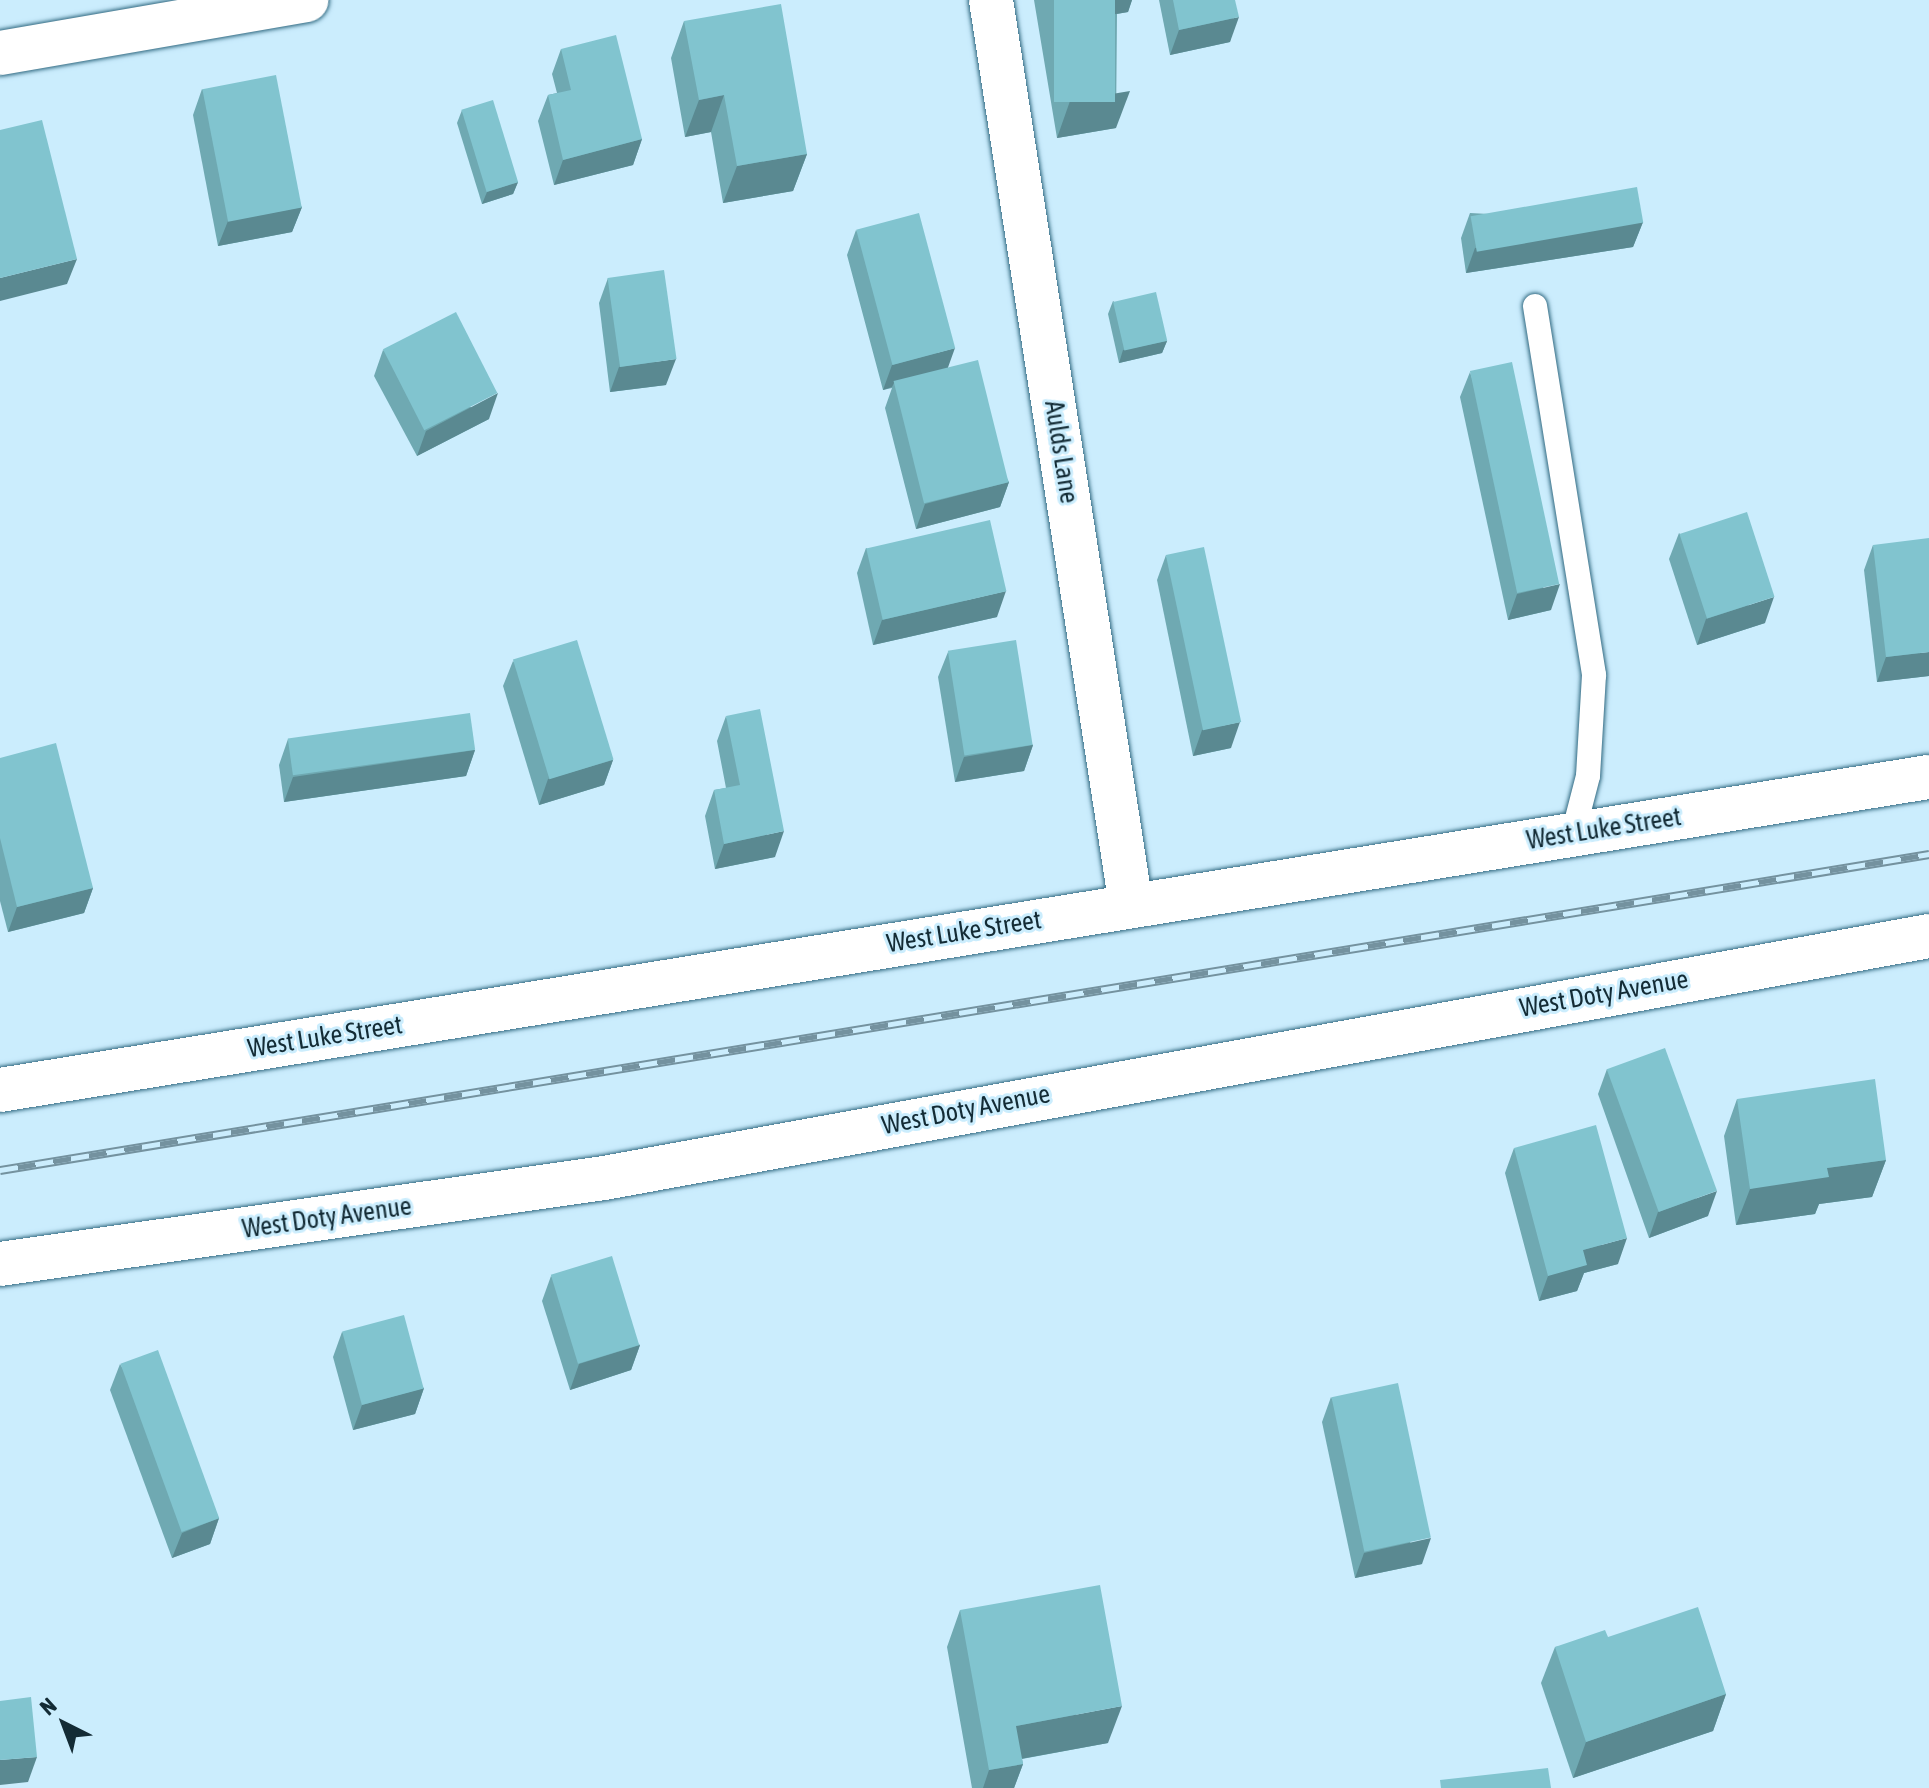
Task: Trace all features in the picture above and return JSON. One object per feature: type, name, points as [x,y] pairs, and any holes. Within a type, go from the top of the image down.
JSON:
[{"type":"street","points":[[0,53],[306,0]]},
{"type":"street","name":"Aulds Lane","points":[[991,0],[1131,905]]},
{"type":"street","name":"West Luke Street","points":[[0,1090],[1929,777]]},
{"type":"street","name":"West Doty Avenue","points":[[0,1264],[604,1178],[1929,936]]},
{"type":"lane","points":[[1535,306],[1594,675],[1588,776],[1573,834]]},
{"type":"building","points":[[1054,0],[1115,0],[1115,102],[1054,102]]},
{"type":"building","points":[[1173,0],[1235,0],[1239,17],[1179,30]]},
{"type":"building","points":[[781,4],[807,154],[737,166],[724,95],[699,100],[684,21]]},
{"type":"building","points":[[616,35],[642,139],[563,160],[548,95],[571,90],[561,49]]},
{"type":"building","points":[[276,75],[302,208],[228,222],[202,89]]},
{"type":"building","points":[[493,100],[518,182],[487,192],[461,110]]},
{"type":"building","points":[[42,120],[77,259],[0,278],[0,130]]},
{"type":"building","points":[[1637,187],[1643,222],[1477,252],[1471,216]]},
{"type":"building","points":[[919,213],[955,348],[892,365],[856,230]]},
{"type":"building","points":[[664,270],[677,359],[620,367],[608,278]]},
{"type":"building","points":[[1156,292],[1167,341],[1124,351],[1113,302]]},
{"type":"building","points":[[456,312],[497,393],[424,430],[383,349]]},
{"type":"building","points":[[978,360],[1008,482],[924,503],[894,381]]},
{"type":"building","points":[[1512,362],[1559,584],[1517,593],[1470,371]]},
{"type":"building","points":[[1747,512],[1775,597],[1707,619],[1679,534]]},
{"type":"building","points":[[990,520],[1006,591],[883,620],[866,549]]},
{"type":"building","points":[[1929,538],[1929,652],[1886,657],[1873,545]]},
{"type":"building","points":[[1204,547],[1241,722],[1203,730],[1166,555]]},
{"type":"building","points":[[577,640],[614,760],[549,779],[513,660]]},
{"type":"building","points":[[1016,640],[1033,745],[964,755],[948,651]]},
{"type":"building","points":[[760,709],[784,831],[724,844],[714,790],[740,785],[726,716]]},
{"type":"building","points":[[470,713],[475,750],[293,775],[288,739]]},
{"type":"building","points":[[56,743],[93,888],[17,907],[0,838],[0,758]]},
{"type":"building","points":[[1665,1048],[1717,1191],[1659,1212],[1607,1069]]},
{"type":"building","points":[[1875,1079],[1886,1160],[1827,1168],[1829,1177],[1750,1189],[1737,1099]]},
{"type":"building","points":[[1596,1125],[1627,1238],[1583,1250],[1587,1265],[1548,1276],[1514,1148]]},
{"type":"building","points":[[612,1256],[639,1345],[578,1364],[551,1275]]},
{"type":"building","points":[[404,1315],[424,1388],[362,1405],[342,1332]]},
{"type":"building","points":[[158,1350],[219,1518],[182,1532],[120,1364]]},
{"type":"building","points":[[1398,1383],[1431,1538],[1364,1552],[1331,1397]]},
{"type":"building","points":[[1100,1585],[1122,1706],[1016,1726],[1023,1764],[989,1770],[960,1610]]},
{"type":"building","points":[[1698,1607],[1726,1694],[1586,1742],[1555,1647],[1605,1630],[1608,1637]]},
{"type":"building","points":[[31,1697],[37,1757],[0,1760],[0,1701]]},
{"type":"building","points":[[1548,1768],[1551,1788],[1441,1788],[1440,1780]]},
{"type":"railway","points":[[0,1170],[1929,854]]}]
